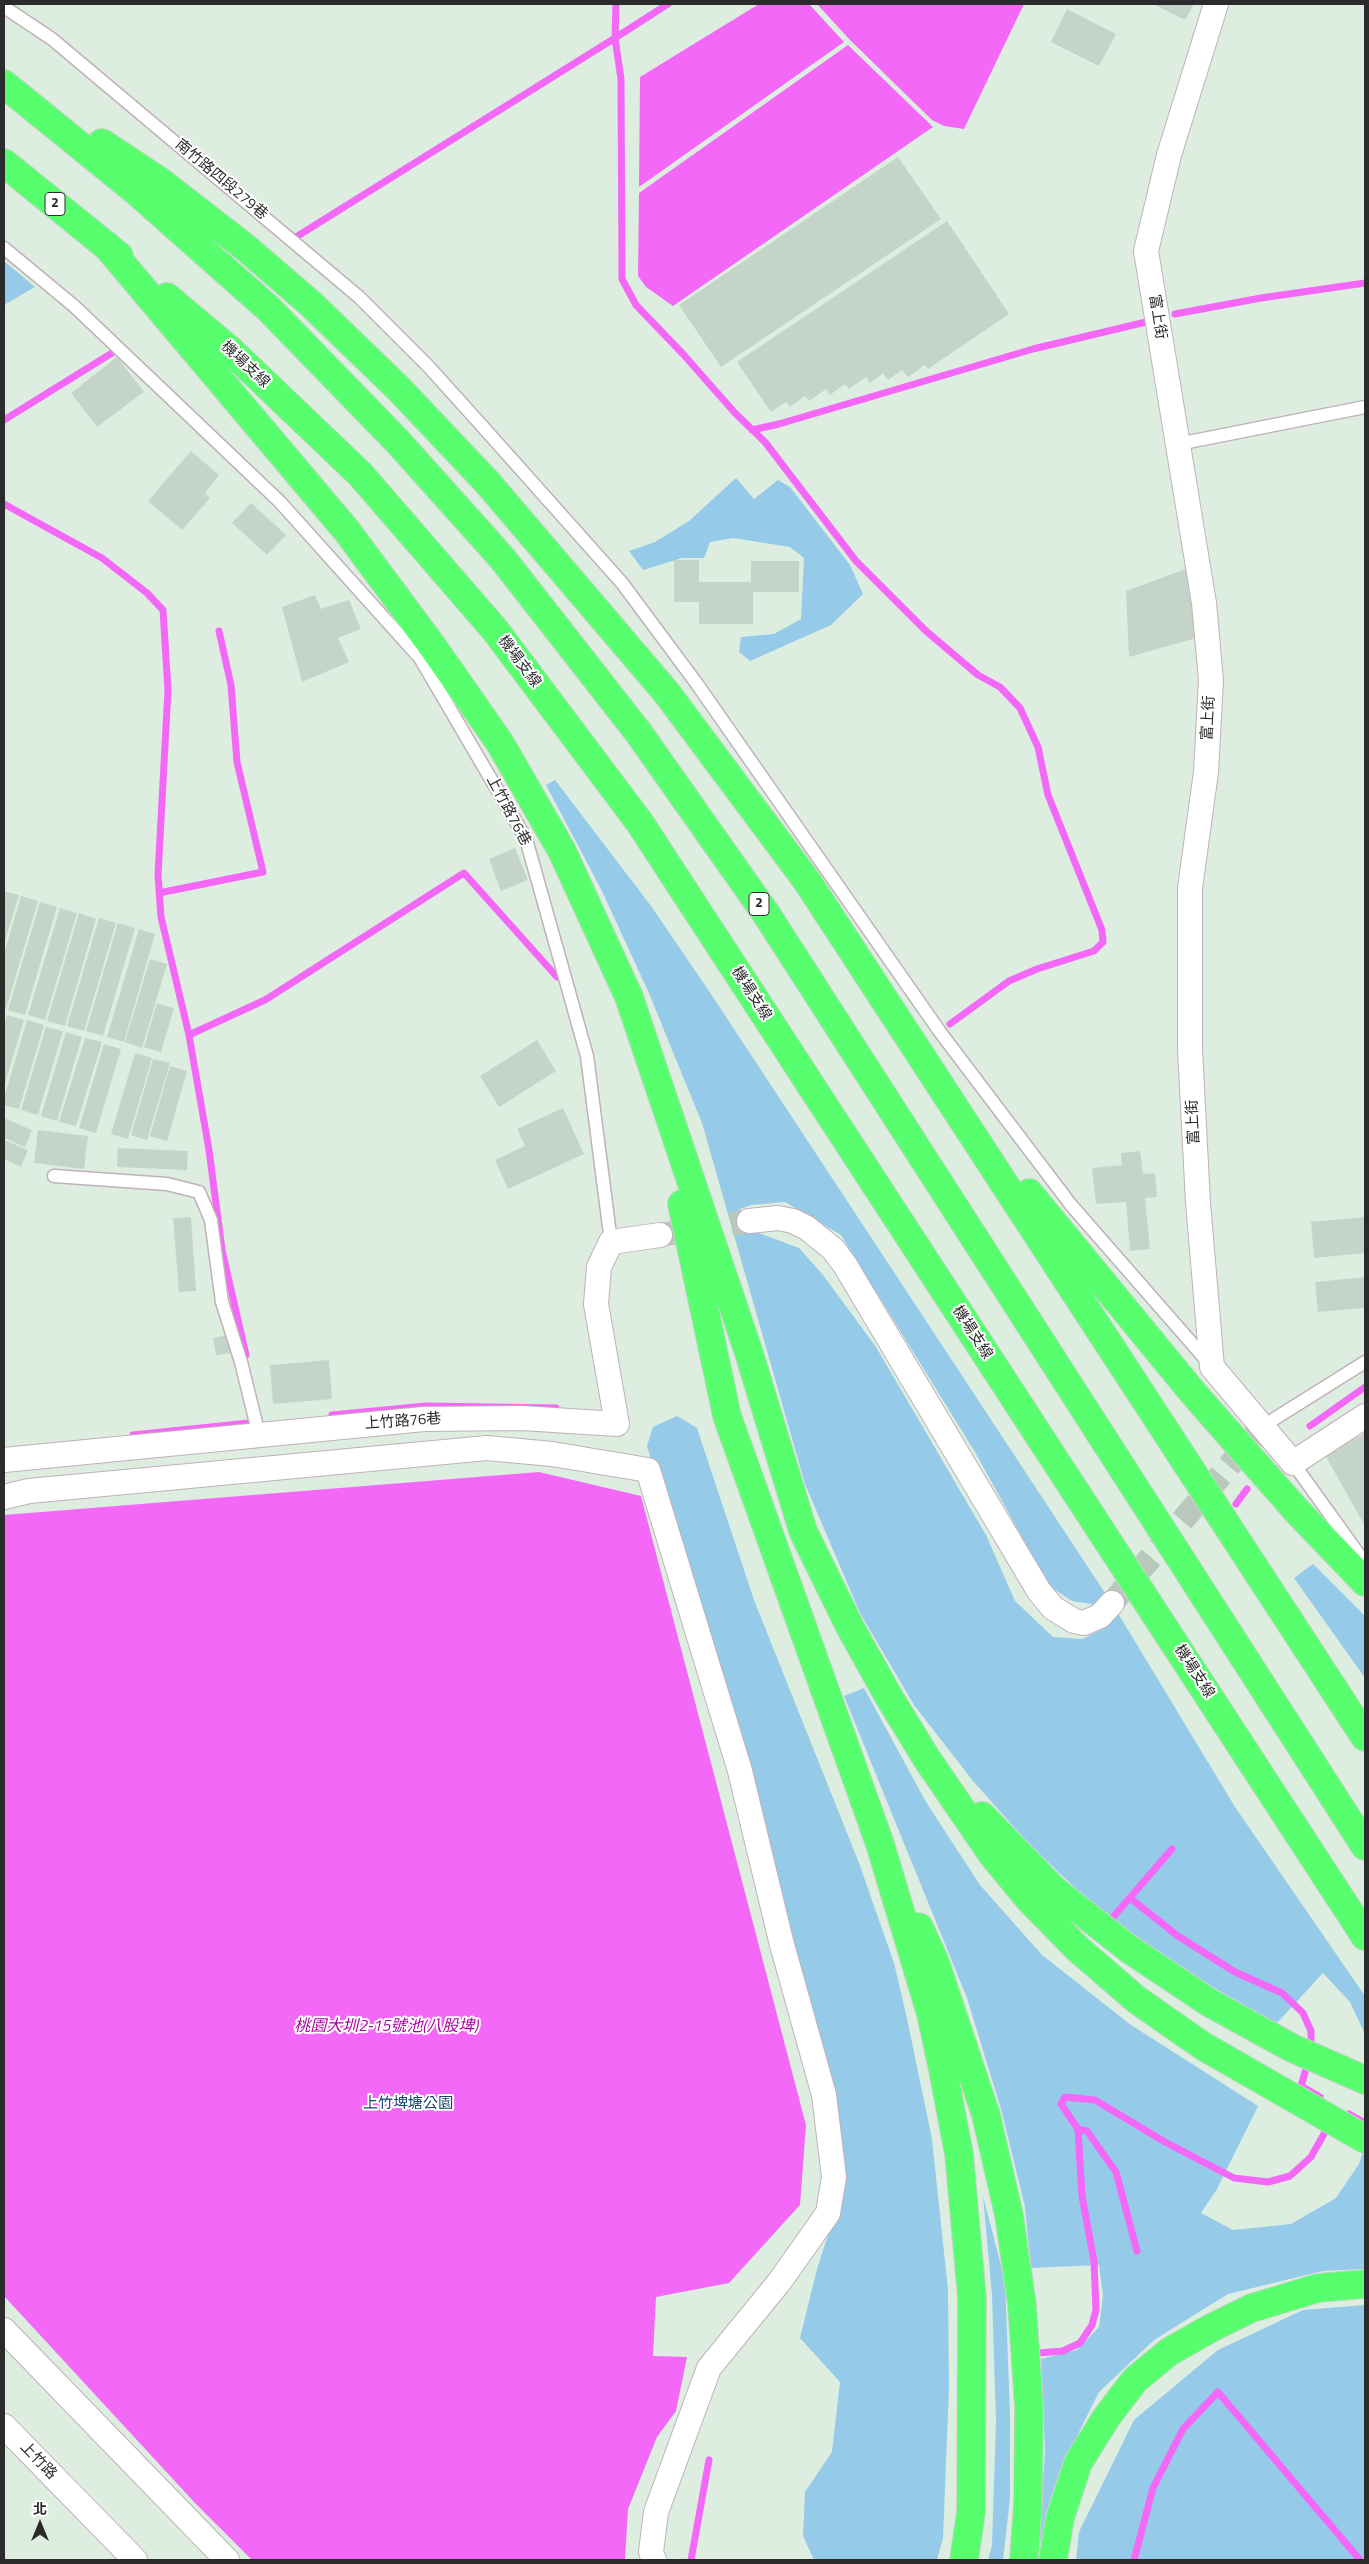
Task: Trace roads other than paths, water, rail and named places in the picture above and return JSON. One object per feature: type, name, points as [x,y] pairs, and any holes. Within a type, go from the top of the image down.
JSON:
[{"type":"highway","points":[[4,80],[160,182],[246,248],[311,304],[487,482],[666,692],[807,880],[1365,1737]]},
{"type":"highway","name":"2","points":[[4,84],[137,192],[269,309],[399,443],[502,558],[632,725],[767,915],[1365,1846]]},
{"type":"highway","name":"機場支線","points":[[4,163],[106,245],[230,350],[360,474],[495,630],[640,822],[1365,1936]]},
{"type":"highway","points":[[106,245],[347,531],[433,647],[500,743],[570,868],[629,997],[657,1085],[749,1353],[803,1531],[850,1627],[889,1697],[927,1759],[992,1854],[1029,1899],[1078,1949],[1137,2000],[1203,2046],[1278,2091],[1365,2139]]},
{"type":"highway","points":[[931,1070],[1176,1371],[1312,1527],[1365,1582]]},
{"type":"highway","points":[[657,1085],[727,1416],[880,1844],[931,2014],[959,2154],[972,2298],[971,2512],[964,2560]]},
{"type":"highway","points":[[1232,1532],[1365,1701]]},
{"type":"highway","points":[[927,1759],[1061,1896],[1129,1949],[1210,2003],[1292,2048],[1365,2080]]},
{"type":"highway","points":[[880,1844],[935,1962],[986,2115],[1009,2215],[1022,2305],[1029,2407],[1028,2502],[1024,2560]]},
{"type":"highway","points":[[1053,2560],[1060,2518],[1078,2463],[1106,2418],[1135,2380],[1170,2352],[1210,2328],[1252,2308],[1318,2288],[1365,2284]]},
{"type":"street","name":"富上街","points":[[1212,1367],[1198,1203],[1190,1050],[1190,888],[1206,772],[1211,680],[1204,603],[1146,251],[1169,155],[1216,4]]},
{"type":"street","points":[[749,1221],[778,1218],[793,1221],[807,1228],[833,1249],[845,1264],[1040,1590],[1053,1608],[1074,1621],[1084,1623],[1100,1616],[1112,1603]]},
{"type":"street","points":[[611,1242],[660,1235]]},
{"type":"street","name":"上竹路76巷","points":[[4,1460],[424,1419],[522,1418],[618,1424],[596,1304],[599,1267],[611,1242]]},
{"type":"street","points":[[1212,1367],[1293,1463],[1365,1416]]},
{"type":"street","points":[[4,1497],[29,1491],[487,1448],[552,1454],[648,1470],[740,1771],[782,1941],[824,2095],[834,2177],[828,2212],[780,2281],[709,2368],[656,2512],[651,2552],[654,2560]]},
{"type":"street","points":[[4,2330],[227,2560]]},
{"type":"street","name":"上竹路","points":[[4,2426],[135,2560]]},
{"type":"lane","name":"南竹路四段279巷","points":[[4,7],[52,39],[352,290],[428,366],[622,583],[747,754],[940,1032],[1072,1205],[1212,1367]]},
{"type":"lane","name":"上竹路76巷","points":[[4,248],[74,306],[280,502],[420,658],[526,839],[587,1056],[611,1242]]},
{"type":"lane","points":[[1178,444],[1365,407]]},
{"type":"lane","points":[[54,1176],[167,1184],[199,1192],[211,1220],[222,1302],[241,1362],[259,1435]]},
{"type":"lane","points":[[1263,1426],[1365,1362]]},
{"type":"lane","points":[[1293,1463],[1365,1562]]},
{"type":"water","points":[[759,4],[809,4],[844,42],[639,187],[640,77]]},
{"type":"water","points":[[817,4],[1024,4],[964,129],[944,126],[932,120],[850,40]]},
{"type":"water","points":[[848,45],[933,127],[673,306],[646,287],[638,276],[639,193]]},
{"type":"water","name":"桃園大圳2-15號池(八股埤)","points":[[539,1472],[641,1496],[806,2125],[800,2205],[729,2283],[656,2297],[653,2356],[687,2357],[676,2411],[657,2437],[628,2509],[625,2560],[252,2560],[195,2503],[4,2296],[4,1515]]},
{"type":"waterway","points":[[296,237],[615,38],[616,4]]},
{"type":"waterway","points":[[668,4],[615,38],[621,79],[622,279],[636,305],[683,354],[735,413],[765,442],[856,561],[926,631],[978,675],[1000,687],[1020,708],[1038,747],[1048,795],[1102,930],[1103,942],[1094,951],[1037,969],[1009,981],[950,1024]]},
{"type":"waterway","points":[[1175,314],[1261,298],[1365,283]]},
{"type":"waterway","points":[[752,430],[779,424],[1033,349],[1146,322]]},
{"type":"waterway","points":[[4,420],[112,353]]},
{"type":"waterway","points":[[4,504],[102,558],[147,593],[163,610],[168,690],[158,875],[161,917],[189,1035],[209,1150],[222,1250],[246,1355]]},
{"type":"waterway","points":[[159,893],[263,872],[237,762],[231,685],[219,631]]},
{"type":"waterway","points":[[189,1035],[265,1000],[464,873],[557,977]]},
{"type":"waterway","points":[[1310,1426],[1365,1387]]},
{"type":"waterway","points":[[332,1415],[426,1406],[556,1408]]},
{"type":"waterway","points":[[133,1435],[249,1423]]},
{"type":"waterway","points":[[1236,1504],[1247,1489]]},
{"type":"waterway","points":[[1108,1923],[1172,1849]]},
{"type":"waterway","points":[[1130,1898],[1178,1936],[1235,1972],[1282,1993],[1303,2013],[1311,2031],[1311,2049]]},
{"type":"waterway","points":[[1308,2062],[1301,2086],[1320,2097]]},
{"type":"waterway","points":[[1078,2129],[1061,2104],[1065,2097],[1095,2100],[1165,2142],[1234,2178],[1268,2182],[1290,2176],[1311,2157],[1329,2125]]},
{"type":"waterway","points":[[1349,2114],[1365,2123]]},
{"type":"waterway","points":[[1038,2353],[1063,2351],[1080,2343],[1092,2325],[1096,2310],[1094,2261],[1082,2196],[1078,2129],[1087,2131],[1116,2172],[1137,2251]]},
{"type":"waterway","points":[[1134,2560],[1153,2488],[1183,2429],[1218,2392],[1360,2560]]},
{"type":"waterway","points":[[691,2560],[709,2460]]},
{"type":"tunnel","points":[[660,1235],[749,1221]]},
{"type":"tunnel","points":[[1112,1603],[1263,1426]]},
{"type":"park label","name":"上竹埤塘公園","points":[[408,2104]]}]
